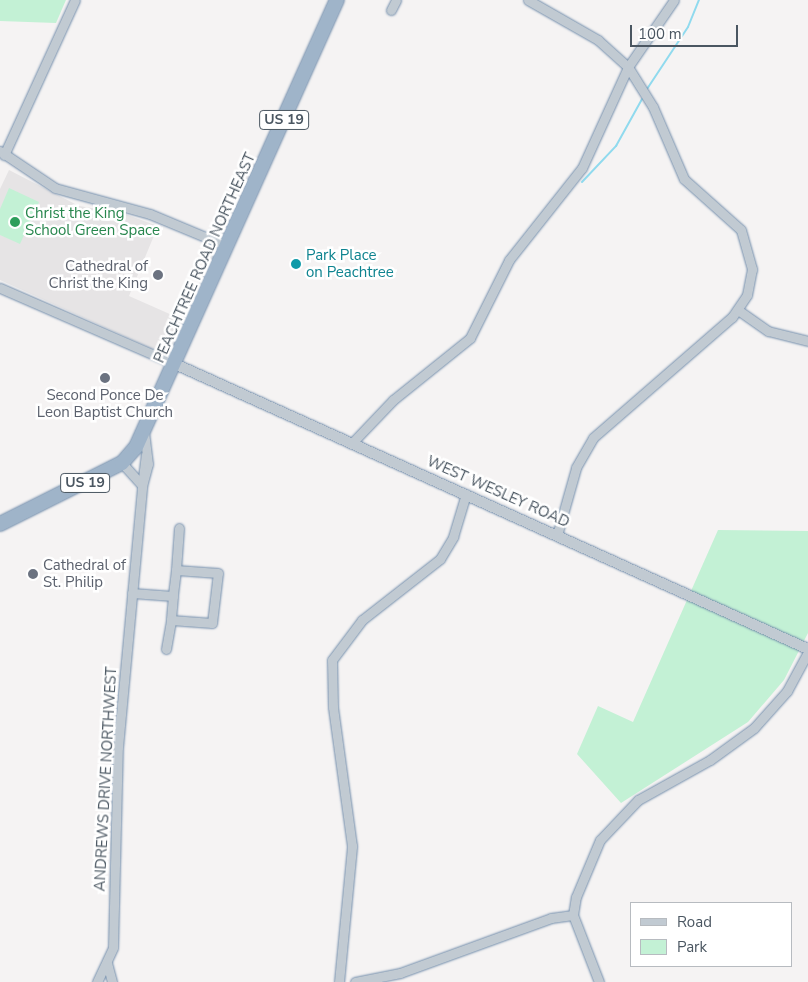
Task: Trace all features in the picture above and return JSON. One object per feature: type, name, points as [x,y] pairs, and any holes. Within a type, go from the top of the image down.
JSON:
[{"type":"highway","name":"PEACHTREE ROAD NORTHEAST","points":[[147,425],[337,0]]},
{"type":"highway","name":"US 19","points":[[0,524],[122,464],[147,425]]},
{"type":"street","points":[[75,0],[2,153],[55,188],[150,214],[227,246]]},
{"type":"street","points":[[391,10],[396,0]]},
{"type":"street","points":[[528,0],[598,40],[628,67],[652,107],[684,179],[734,222],[746,240],[751,278],[738,310],[593,438],[576,468],[557,535]]},
{"type":"street","points":[[352,443],[393,400],[470,338],[509,260],[582,168],[628,67],[674,0]]},
{"type":"street","points":[[0,288],[175,364]]},
{"type":"street","points":[[738,310],[768,331],[808,341]]},
{"type":"street","name":"WEST WESLEY ROAD","points":[[175,364],[557,535],[808,651]]},
{"type":"street","name":"ANDREWS DRIVE NORTHWEST","points":[[97,982],[113,947],[118,747],[142,486],[147,480],[147,425]]},
{"type":"street","points":[[122,464],[142,486]]},
{"type":"street","points":[[339,982],[352,846],[333,707],[332,660],[362,620],[440,559],[453,537],[466,494]]},
{"type":"street","points":[[166,649],[171,620],[179,528]]},
{"type":"street","points":[[171,620],[212,623],[218,573],[176,570]]},
{"type":"street","points":[[132,593],[173,596]]},
{"type":"street","points":[[599,982],[574,915],[590,858],[613,822],[638,800],[710,760],[754,728],[787,691],[808,651]]},
{"type":"street","points":[[355,982],[400,973],[551,918],[574,915]]},
{"type":"street","points":[[107,962],[112,982]]},
{"type":"shaded area","points":[[9,170],[79,206],[122,213],[158,226],[129,296],[181,319],[164,354],[0,280],[0,189]]},
{"type":"green space","points":[[0,0],[66,0],[56,23],[0,21]]},
{"type":"green space","name":"Christ the King School Green Space","points":[[9,188],[39,202],[20,244],[0,235],[0,209]]},
{"type":"green space","points":[[718,530],[808,531],[808,633],[784,680],[748,722],[621,803],[577,754],[598,706],[633,722]]},
{"type":"waterway","points":[[647,89],[688,27],[699,0]]},
{"type":"waterway","points":[[582,182],[616,146],[642,99]]},
{"type":"place","name":"Christ the King School Green Space","points":[[15,222]]},
{"type":"place","name":"Park Place on Peachtree","points":[[296,264]]},
{"type":"place","name":"Cathedral of Christ the King","points":[[158,275]]},
{"type":"place","name":"Second Ponce De Leon Baptist Church","points":[[105,378]]},
{"type":"place","name":"Cathedral of St. Philip","points":[[33,574]]}]
